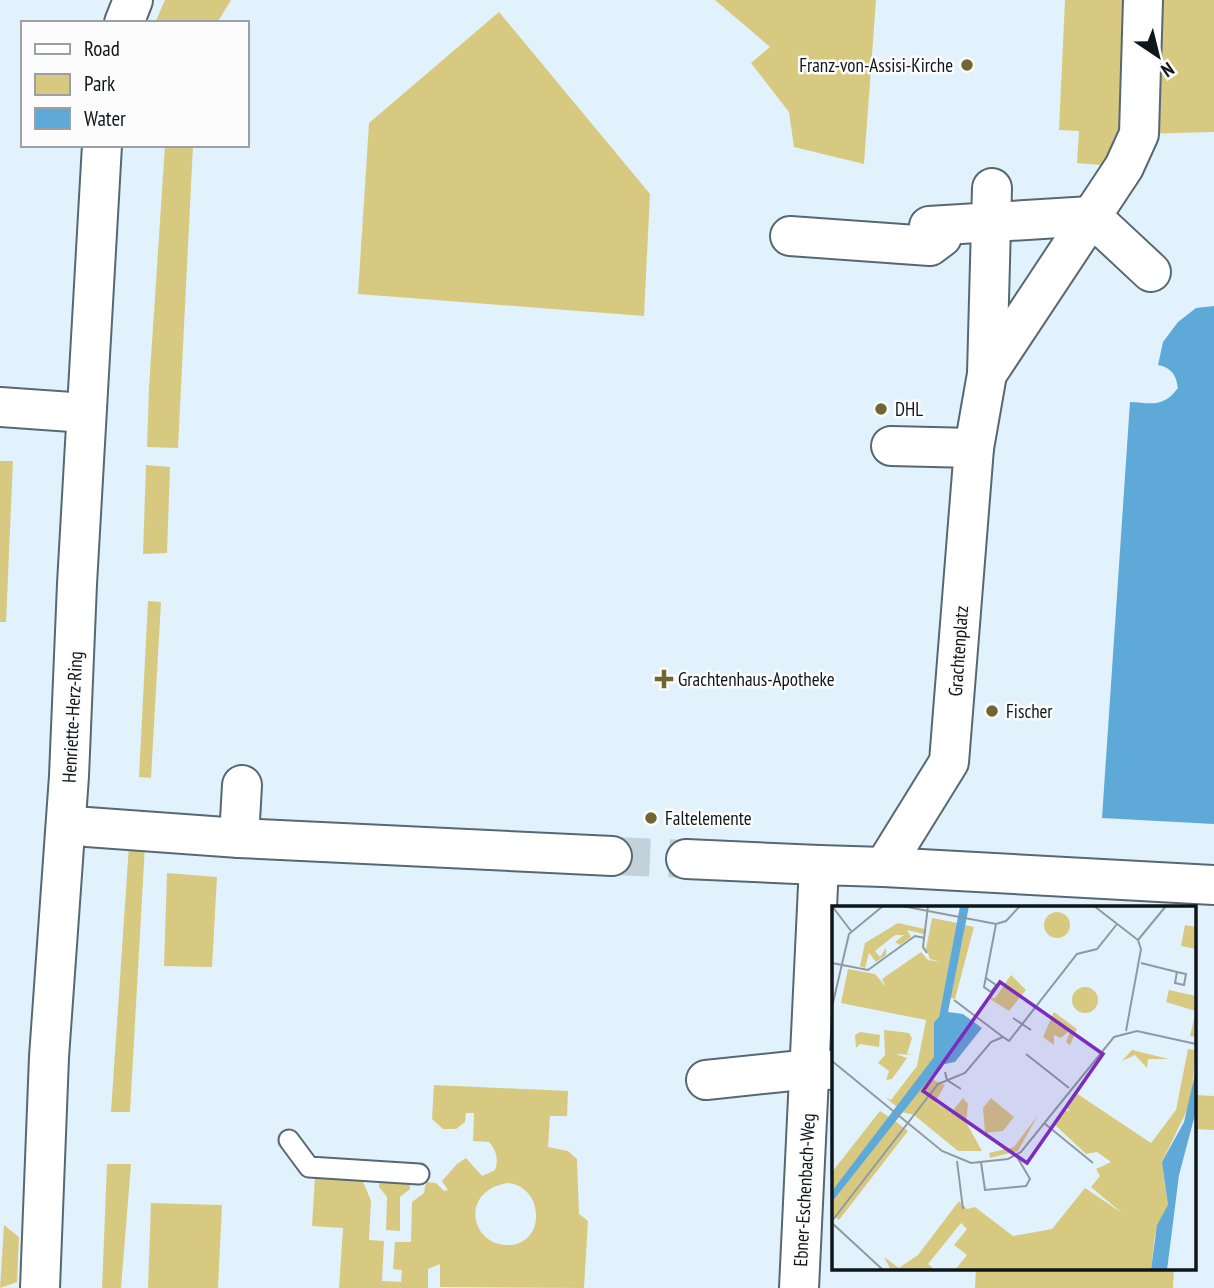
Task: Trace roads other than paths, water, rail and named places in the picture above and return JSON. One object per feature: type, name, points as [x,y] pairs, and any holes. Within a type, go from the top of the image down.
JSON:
[{"type":"street","name":"Grachtenplatz","points":[[884,867],[949,762],[974,448],[988,374],[1124,167],[1139,134],[1143,0]]},
{"type":"street","name":"Henriette-Herz-Ring","points":[[40,1288],[49,1057],[69,776],[102,147]]},
{"type":"street","points":[[988,374],[992,205]]},
{"type":"street","points":[[990,275],[929,226],[992,205],[1091,216],[1151,272]]},
{"type":"street","points":[[790,236],[930,246],[942,237]]},
{"type":"street","points":[[0,407],[86,413]]},
{"type":"street","points":[[891,446],[974,448]]},
{"type":"street","points":[[239,838],[242,785]]},
{"type":"street","points":[[87,827],[239,838],[612,856]]},
{"type":"street","points":[[686,859],[1214,885]]},
{"type":"street","points":[[706,1080],[818,1077],[819,865]]},
{"type":"street","name":"Ebner-Eschenbach-Weg","points":[[799,1288],[818,1077]]},
{"type":"lane","points":[[289,1140],[309,1167],[419,1174]]},
{"type":"water","points":[[1214,306],[1214,824],[1102,818],[1130,402],[1157,403],[1173,394],[1178,388],[1174,376],[1170,370],[1158,365],[1163,342],[1178,322],[1196,308]]},
{"type":"tunnel","points":[[612,856],[686,859]]},
{"type":"place","name":"Franz-von-Assisi-Kirche","points":[[967,65]]},
{"type":"place","name":"DHL","points":[[881,409]]},
{"type":"place","name":"Grachtenhaus-Apotheke","points":[[664,679]]},
{"type":"place","name":"Fischer","points":[[992,711]]},
{"type":"place","name":"Faltelemente","points":[[651,818]]}]
